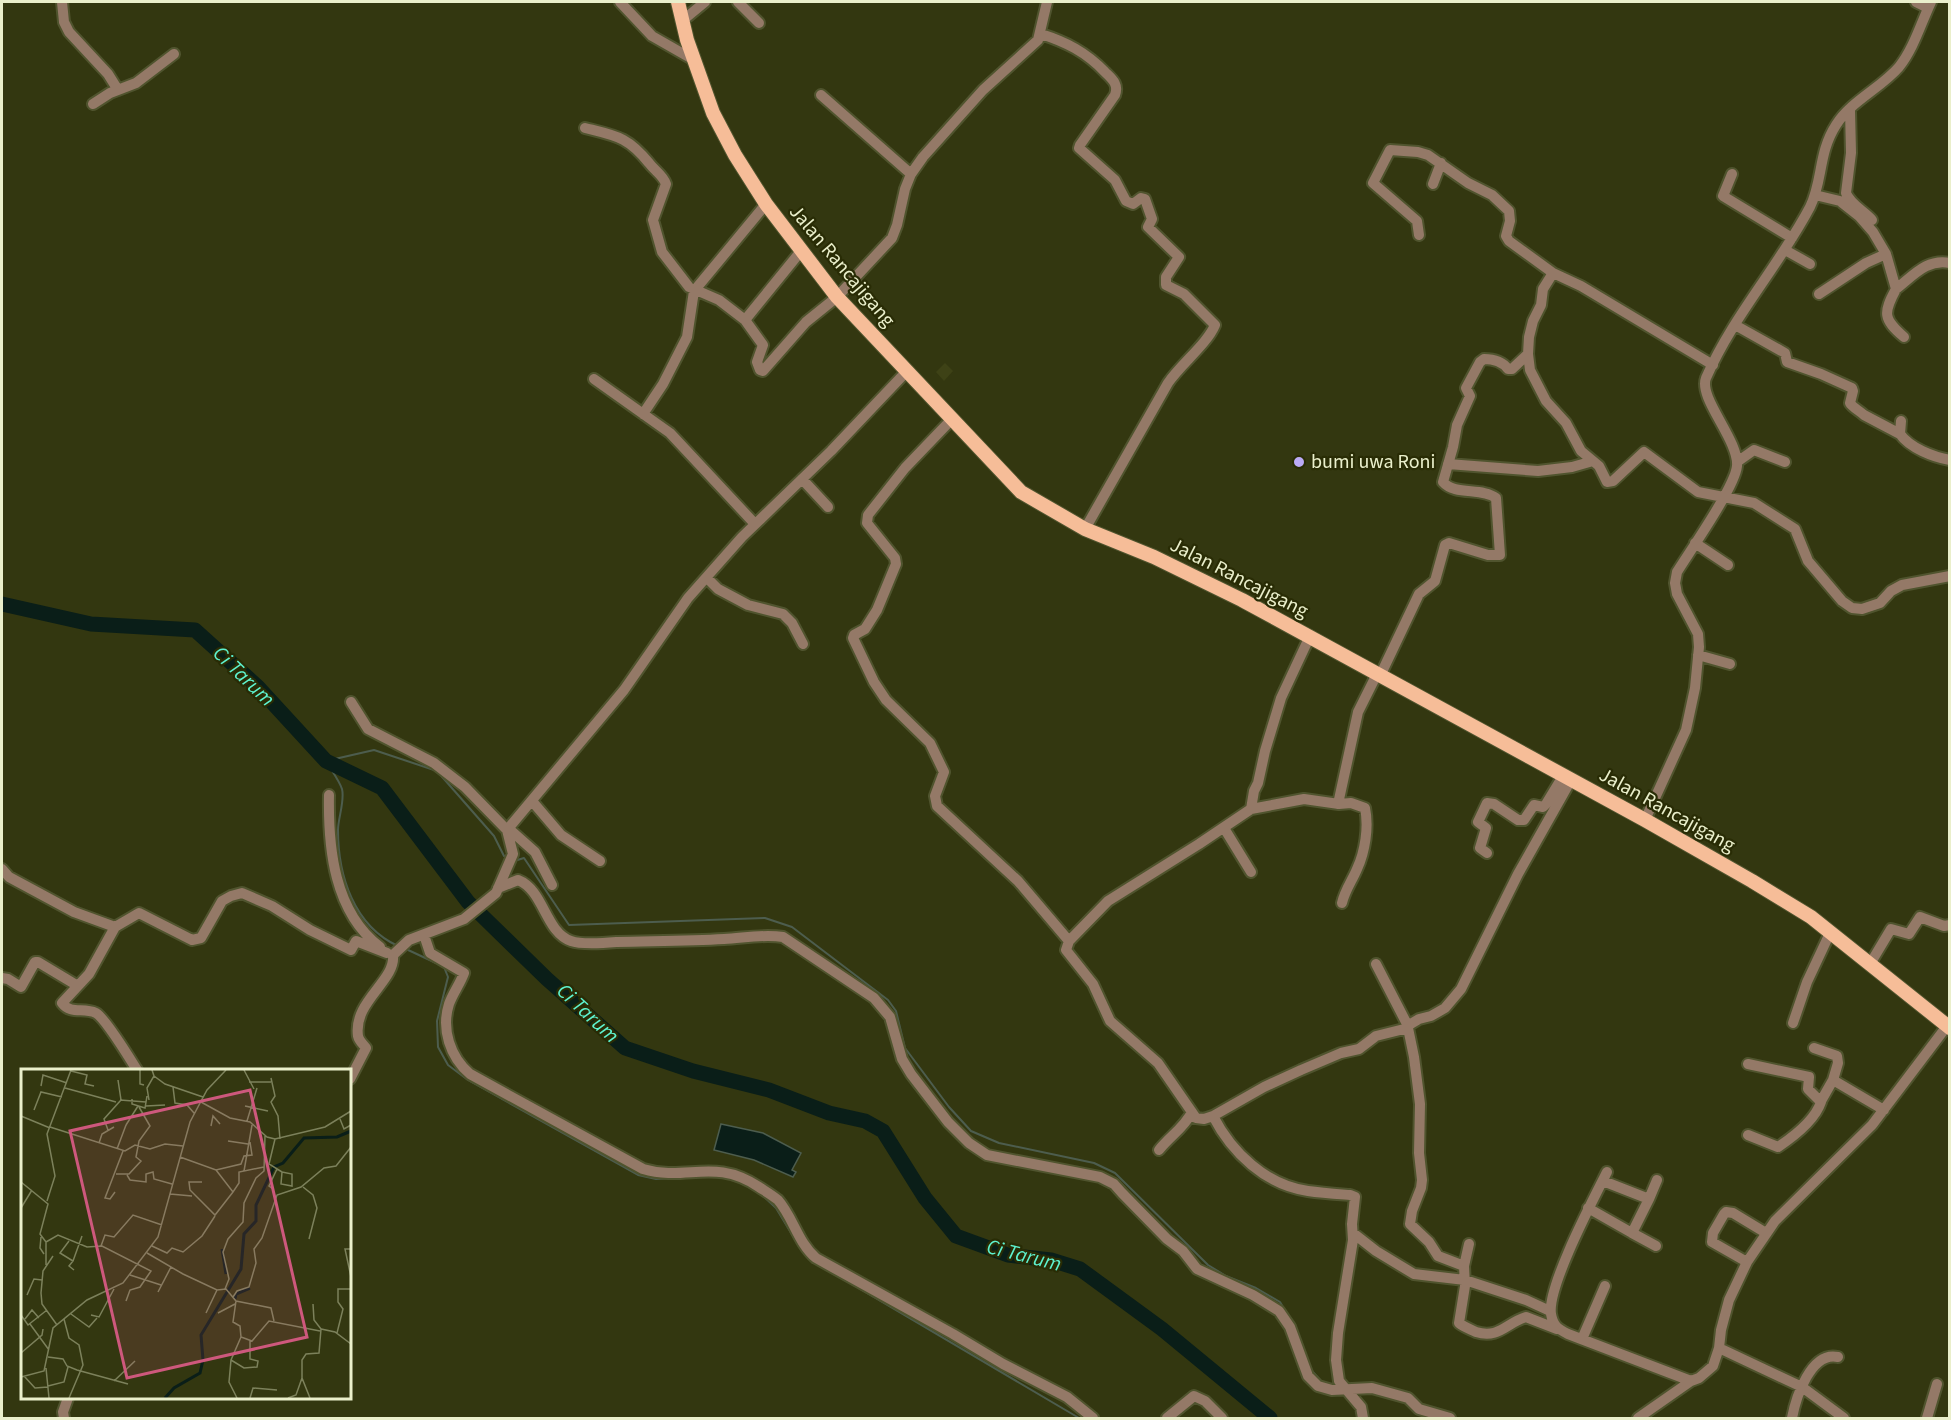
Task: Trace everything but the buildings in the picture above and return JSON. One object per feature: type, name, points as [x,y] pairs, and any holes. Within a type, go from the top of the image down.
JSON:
[{"type":"main road","name":"Jalan Rancajigang","points":[[678,2],[694,60],[713,113],[766,204],[837,297],[1021,492],[1085,529],[1183,570],[1310,636],[1752,881],[1811,917],[1948,1027]]},
{"type":"street","points":[[62,2],[64,22],[69,32],[108,74],[118,90]]},
{"type":"street","points":[[620,2],[652,36],[694,60]]},
{"type":"street","points":[[682,21],[705,2]]},
{"type":"street","points":[[738,2],[759,23]]},
{"type":"street","points":[[585,128],[627,140],[640,151],[666,182],[653,222],[662,252],[684,282],[694,291],[719,300],[745,320],[763,345],[757,364],[763,371],[806,322],[837,297],[895,234],[905,189],[911,174],[923,157],[983,90],[1035,44],[1042,32],[1047,2]]},
{"type":"street","points":[[1645,820],[1686,730],[1693,707],[1698,634],[1681,604],[1676,576],[1735,475],[1737,462],[1734,449],[1705,388],[1705,382],[1735,325],[1758,287],[1785,250],[1815,195],[1826,145],[1839,120],[1899,66],[1911,48],[1930,5],[1916,2]]},
{"type":"street","points":[[1042,32],[1094,60],[1116,84],[1115,95],[1079,148],[1115,180],[1126,201],[1132,204],[1142,198],[1145,199],[1152,219],[1148,227],[1179,257],[1166,277],[1166,285],[1184,294],[1215,325],[1211,333],[1178,369],[1168,384],[1085,529]]},
{"type":"street","points":[[93,104],[104,96],[136,84],[174,54]]},
{"type":"street","points":[[821,95],[911,174]]},
{"type":"street","points":[[1850,110],[1851,153],[1847,198],[1862,209],[1879,230]]},
{"type":"street","points":[[1419,235],[1417,221],[1374,185],[1373,182],[1390,150],[1424,153],[1468,183],[1492,195],[1506,207],[1510,218],[1506,235],[1508,240],[1553,273],[1581,286],[1713,365]]},
{"type":"street","points":[[1433,184],[1441,163]]},
{"type":"street","points":[[1732,174],[1723,196],[1792,238]]},
{"type":"street","points":[[1815,195],[1838,200],[1859,216],[1877,237],[1886,254],[1896,290]]},
{"type":"street","points":[[643,414],[663,384],[687,337],[694,291],[766,204]]},
{"type":"street","points":[[1785,250],[1810,264]]},
{"type":"street","points":[[745,320],[801,251]]},
{"type":"street","points":[[1820,294],[1866,263],[1886,254]]},
{"type":"street","points":[[1904,337],[1893,327],[1887,314],[1888,303],[1896,290],[1931,263],[1939,261],[1950,263]]},
{"type":"street","points":[[1553,273],[1543,289],[1541,305],[1533,321],[1529,337],[1530,370],[1551,407],[1566,423],[1583,454],[1599,466],[1607,482],[1610,482],[1644,452],[1698,492],[1758,505],[1797,530],[1808,561],[1842,601],[1852,608],[1862,609],[1880,603],[1891,591],[1902,585],[1950,576]]},
{"type":"street","points":[[1735,325],[1785,353],[1787,361],[1852,388],[1851,406],[1864,416],[1900,434],[1930,455],[1950,460]]},
{"type":"street","points":[[1338,804],[1358,712],[1419,594],[1435,580],[1446,544],[1488,555],[1500,554],[1496,498],[1488,494],[1445,485],[1443,482],[1457,425],[1470,396],[1467,388],[1480,362],[1484,359],[1493,360],[1512,369],[1528,354]]},
{"type":"street","points":[[507,829],[624,690],[663,632],[707,578],[755,524],[838,444],[907,371]]},
{"type":"street","points":[[594,379],[670,433],[755,524]]},
{"type":"street","points":[[952,419],[905,468],[868,515],[867,523],[895,558],[896,564],[878,610],[865,629],[854,634],[853,638],[866,667],[886,700],[930,742],[944,772],[935,796],[938,806],[1018,881],[1070,941]]},
{"type":"street","points":[[1900,434],[1901,422]]},
{"type":"street","points":[[1737,462],[1754,450],[1785,462]]},
{"type":"street","points":[[1448,464],[1538,471],[1572,467],[1593,461]]},
{"type":"street","points":[[802,479],[828,507]]},
{"type":"street","points":[[1695,543],[1728,565]]},
{"type":"street","points":[[707,578],[718,590],[748,605],[783,614],[792,623],[803,644]]},
{"type":"street","points":[[1251,809],[1282,693],[1310,636]]},
{"type":"street","points":[[1698,655],[1730,664]]},
{"type":"street","points":[[351,702],[368,729],[434,763],[465,787],[507,829],[535,852],[552,885]]},
{"type":"street","points":[[1487,853],[1480,849],[1486,828],[1478,822],[1487,803],[1494,804],[1518,820],[1524,820],[1534,805],[1543,807],[1567,778]]},
{"type":"street","points":[[1342,903],[1347,886],[1358,867],[1363,852],[1367,814],[1364,806],[1346,802],[1338,804],[1304,799],[1251,809],[1108,900],[1070,941],[1066,950],[1093,984],[1110,1022],[1153,1058],[1196,1118],[1213,1116],[1282,1078],[1341,1053],[1363,1048],[1376,1036],[1408,1027],[1445,1008],[1461,989],[1567,778]]},
{"type":"street","points":[[329,795],[328,832],[336,878],[346,904],[374,943],[392,954]]},
{"type":"street","points":[[532,801],[561,835],[600,861]]},
{"type":"street","points":[[1224,828],[1251,872]]},
{"type":"street","points":[[392,954],[407,941],[465,919],[491,898],[513,854],[507,829]]},
{"type":"street","points":[[2,869],[9,877],[74,912],[115,927]]},
{"type":"street","points":[[498,888],[518,880],[526,883],[556,930],[571,941],[594,943],[709,940],[770,935],[783,937],[874,998],[890,1017],[902,1059],[911,1074],[948,1122],[969,1143],[987,1155],[1100,1177],[1114,1185],[1167,1239],[1183,1251],[1197,1269],[1253,1295],[1279,1311],[1290,1327],[1308,1376],[1322,1388],[1368,1387],[1405,1397],[1419,1409],[1450,1419]]},
{"type":"street","points":[[136,1069],[100,1016],[90,1011],[72,1011],[62,1004],[63,1000],[89,974],[115,927],[141,913],[192,940],[197,940],[201,938],[222,901],[242,893],[272,906],[310,930],[351,950],[356,941],[392,954]]},
{"type":"street","points":[[1870,964],[1893,929],[1909,934],[1920,917],[1944,926],[1950,925]]},
{"type":"street","points":[[1792,1023],[1807,982],[1830,933]]},
{"type":"street","points":[[424,935],[430,953],[462,977],[448,1007],[447,1032],[453,1054],[470,1074],[538,1110],[632,1165],[659,1173],[723,1171],[746,1178],[778,1200],[809,1250],[822,1262],[953,1334],[1010,1369],[1067,1397],[1093,1419]]},
{"type":"street","points":[[351,1077],[366,1048],[358,1036],[361,1019],[371,994],[393,968],[392,954]]},
{"type":"street","points":[[2,978],[21,987],[37,962],[78,987]]},
{"type":"street","points":[[1376,964],[1408,1027],[1419,1087],[1419,1153],[1422,1188],[1412,1211],[1410,1224],[1429,1242],[1438,1256],[1464,1266]]},
{"type":"street","points":[[1638,1419],[1691,1381],[1700,1378],[1713,1366],[1729,1300],[1747,1262],[1766,1233],[1775,1221],[1872,1125],[1948,1027]]},
{"type":"street","points":[[1748,1135],[1778,1147],[1815,1114],[1833,1080],[1838,1063],[1837,1056],[1814,1048]]},
{"type":"street","points":[[1749,1064],[1809,1077],[1809,1091],[1821,1101]]},
{"type":"street","points":[[1833,1080],[1884,1110]]},
{"type":"street","points":[[1159,1150],[1167,1139],[1183,1127],[1192,1112]]},
{"type":"street","points":[[1213,1116],[1223,1135],[1240,1156],[1273,1179],[1308,1191],[1354,1196],[1356,1201],[1352,1224],[1353,1233],[1338,1333],[1337,1372],[1342,1388],[1361,1407],[1363,1418]]},
{"type":"street","points":[[1557,1329],[1550,1311],[1556,1285],[1588,1208],[1605,1177],[1649,1199]]},
{"type":"street","points":[[1632,1233],[1658,1180]]},
{"type":"street","points":[[1588,1208],[1656,1246]]},
{"type":"street","points":[[1747,1262],[1712,1242],[1713,1233],[1724,1215],[1727,1212],[1733,1214],[1766,1233]]},
{"type":"street","points":[[1353,1233],[1376,1251],[1414,1274],[1465,1280],[1526,1300],[1550,1311]]},
{"type":"street","points":[[1469,1244],[1464,1266],[1463,1300],[1458,1319],[1464,1327],[1490,1334],[1526,1317],[1691,1381]]},
{"type":"street","points":[[1582,1339],[1605,1286]]},
{"type":"street","points":[[1719,1348],[1802,1386],[1844,1419]]},
{"type":"street","points":[[1792,1419],[1802,1386],[1821,1359],[1838,1357]]},
{"type":"street","points":[[1927,1419],[1937,1384]]},
{"type":"street","points":[[1167,1419],[1194,1396],[1204,1401],[1222,1419]]},
{"type":"street","points":[[64,1419],[63,1412],[68,1399]]},
{"type":"shaded area","points":[[945,363],[953,371],[944,381],[936,372]]},
{"type":"water","points":[[721,1124],[763,1133],[801,1153],[792,1170],[796,1172],[793,1177],[754,1160],[714,1150]]},
{"type":"waterway","name":"Ci Tarum","points":[[2,604],[91,624],[195,630],[258,687],[326,761],[382,788],[468,902],[547,979],[625,1048],[693,1071],[769,1090],[829,1113],[865,1121],[883,1131],[925,1198],[956,1236],[1008,1255],[1051,1260],[1080,1269],[1162,1329],[1270,1418]]},
{"type":"waterway","points":[[398,946],[370,926],[360,913],[345,882],[338,830],[343,799],[342,789],[326,761],[374,750],[437,771],[494,836],[504,856],[509,858]]},
{"type":"waterway","points":[[514,861],[524,858],[569,925],[765,918],[792,927],[888,1000],[896,1011],[905,1048],[949,1107],[971,1131],[999,1143],[1094,1163],[1115,1173],[1208,1265],[1280,1302],[1292,1322]]},
{"type":"waterway","points":[[406,949],[436,963]]},
{"type":"waterway","points":[[444,967],[448,977],[437,1021],[438,1047],[448,1065],[468,1080],[638,1175],[656,1179],[672,1178]]},
{"type":"waterway","points":[[762,1195],[776,1208],[799,1246]]},
{"type":"waterway","points":[[818,1264],[1079,1418]]},
{"type":"waterway","points":[[1308,1361],[1312,1371],[1323,1383]]},
{"type":"place","name":"bumi uwa Roni","points":[[1299,462]]}]
